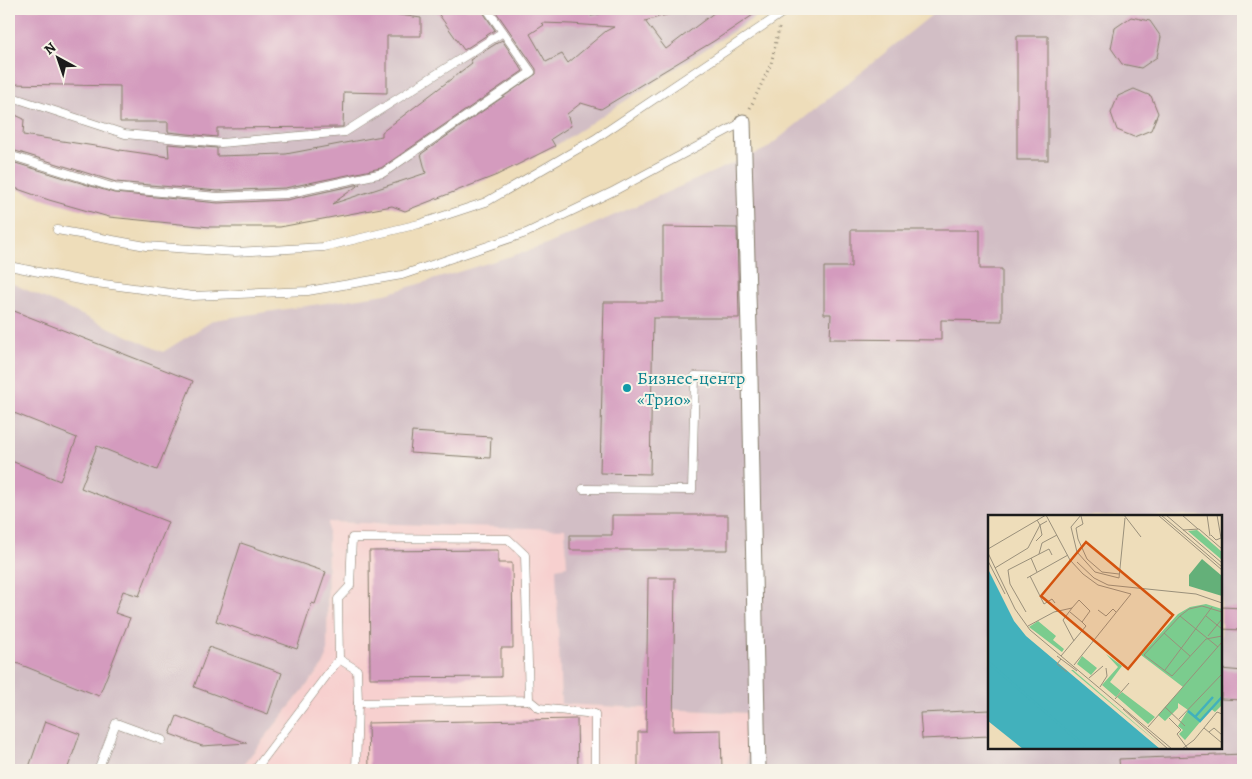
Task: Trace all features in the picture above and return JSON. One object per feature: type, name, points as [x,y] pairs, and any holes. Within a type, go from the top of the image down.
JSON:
[{"type":"street","points":[[743,122],[758,770]]},
{"type":"lane","points":[[9,155],[115,188],[218,197],[286,194],[383,174],[531,72],[487,9]]},
{"type":"lane","points":[[57,230],[146,246],[235,252],[324,247],[419,224],[486,202],[595,139],[788,9]]},
{"type":"lane","points":[[9,96],[125,134],[221,143],[345,132],[503,32]]},
{"type":"lane","points":[[9,266],[89,282],[193,296],[308,291],[402,275],[526,233],[614,191],[743,122]]},
{"type":"lane","points":[[583,489],[692,490],[695,376],[750,377]]},
{"type":"lane","points":[[255,770],[339,659],[338,599],[350,586],[352,538],[508,539],[525,554],[529,700]]},
{"type":"lane","points":[[339,659],[357,670],[356,770]]},
{"type":"lane","points":[[358,703],[529,700],[539,708],[595,714],[595,770]]},
{"type":"lane","points":[[98,770],[116,723],[162,740]]},
{"type":"path","points":[[743,122],[771,64],[779,32],[779,16]]},
{"type":"shaded area","points":[[9,9],[768,9],[555,146],[497,175],[444,197],[405,211],[392,206],[280,227],[211,228],[109,217],[49,200],[9,186]]},
{"type":"shaded area","points":[[939,9],[1243,9],[1243,770],[748,770],[747,713],[561,704],[556,568],[567,566],[565,529],[328,522],[327,656],[323,665],[239,770],[9,770],[9,282],[163,352],[214,320],[386,294],[544,246],[766,149]]},
{"type":"shaded area","points":[[328,522],[566,528],[567,566],[557,568],[561,704],[747,713],[748,770],[239,770],[323,665],[327,656]]},
{"type":"building","points":[[9,9],[386,9],[385,13],[421,18],[421,36],[387,36],[387,93],[344,92],[343,127],[217,128],[217,137],[168,132],[168,122],[120,122],[120,86],[9,84]]},
{"type":"building","points":[[435,9],[481,9],[495,30],[464,50]]},
{"type":"building","points":[[494,9],[592,9],[591,16],[620,9],[672,9],[673,13],[645,21],[666,49],[719,9],[762,9],[714,41],[601,109],[581,103],[567,114],[571,126],[551,139],[555,146],[497,175],[405,211],[392,206],[280,227],[210,227],[109,217],[49,200],[9,186],[9,161],[114,193],[218,203],[287,200],[360,184],[332,204],[426,173],[421,154],[536,74],[536,69]],"holes":[[[542,23],[614,27],[606,31],[568,63],[562,54],[546,62],[530,34],[544,25]]]},
{"type":"building","points":[[1131,17],[1150,21],[1161,37],[1157,57],[1141,68],[1122,64],[1111,48],[1115,28]]},
{"type":"building","points":[[1017,36],[1048,36],[1048,160],[1017,160]]},
{"type":"building","points":[[502,40],[523,71],[381,168],[285,188],[218,191],[116,182],[9,149],[9,112],[24,119],[23,135],[169,157],[168,144],[217,148],[217,156],[286,154],[382,136],[382,132],[472,63],[470,60]]},
{"type":"building","points":[[1134,89],[1151,96],[1158,113],[1151,130],[1134,137],[1117,130],[1111,113],[1118,96]]},
{"type":"building","points":[[663,227],[737,228],[739,318],[653,318],[650,474],[600,473],[604,302],[663,302]]},
{"type":"building","points":[[851,230],[980,230],[980,269],[1002,269],[1002,321],[941,320],[941,340],[830,339],[831,314],[824,314],[824,267],[851,267]]},
{"type":"building","points":[[9,309],[193,381],[157,470],[97,446],[81,488],[168,522],[139,596],[123,591],[115,613],[130,618],[99,696],[9,660],[9,460],[60,481],[77,438],[9,411]]},
{"type":"building","points":[[412,432],[491,437],[490,458],[410,453]]},
{"type":"building","points":[[612,515],[728,515],[728,550],[570,550],[570,535],[612,535]]},
{"type":"building","points":[[241,543],[326,572],[315,604],[312,603],[297,649],[216,621]]},
{"type":"building","points":[[498,550],[498,563],[512,563],[513,648],[501,648],[501,677],[370,678],[369,551]]},
{"type":"building","points":[[648,578],[675,578],[673,731],[721,730],[722,770],[638,770],[638,732],[646,732]]},
{"type":"building","points":[[1222,607],[1243,608],[1243,630],[1222,629]]},
{"type":"building","points":[[209,647],[282,673],[268,714],[194,687]]},
{"type":"building","points":[[1222,669],[1243,671],[1243,700],[1222,699]]},
{"type":"building","points":[[988,710],[988,736],[922,739],[920,713]]},
{"type":"building","points":[[177,716],[247,743],[202,746],[170,734]]},
{"type":"building","points":[[577,719],[578,770],[369,770],[368,723]]},
{"type":"building","points":[[45,721],[80,734],[67,770],[28,770]]},
{"type":"building","points":[[1243,754],[1243,770],[1120,770],[1119,759]]},
{"type":"place","name":"Бизнес-центр «Трио»","points":[[627,388]]}]
